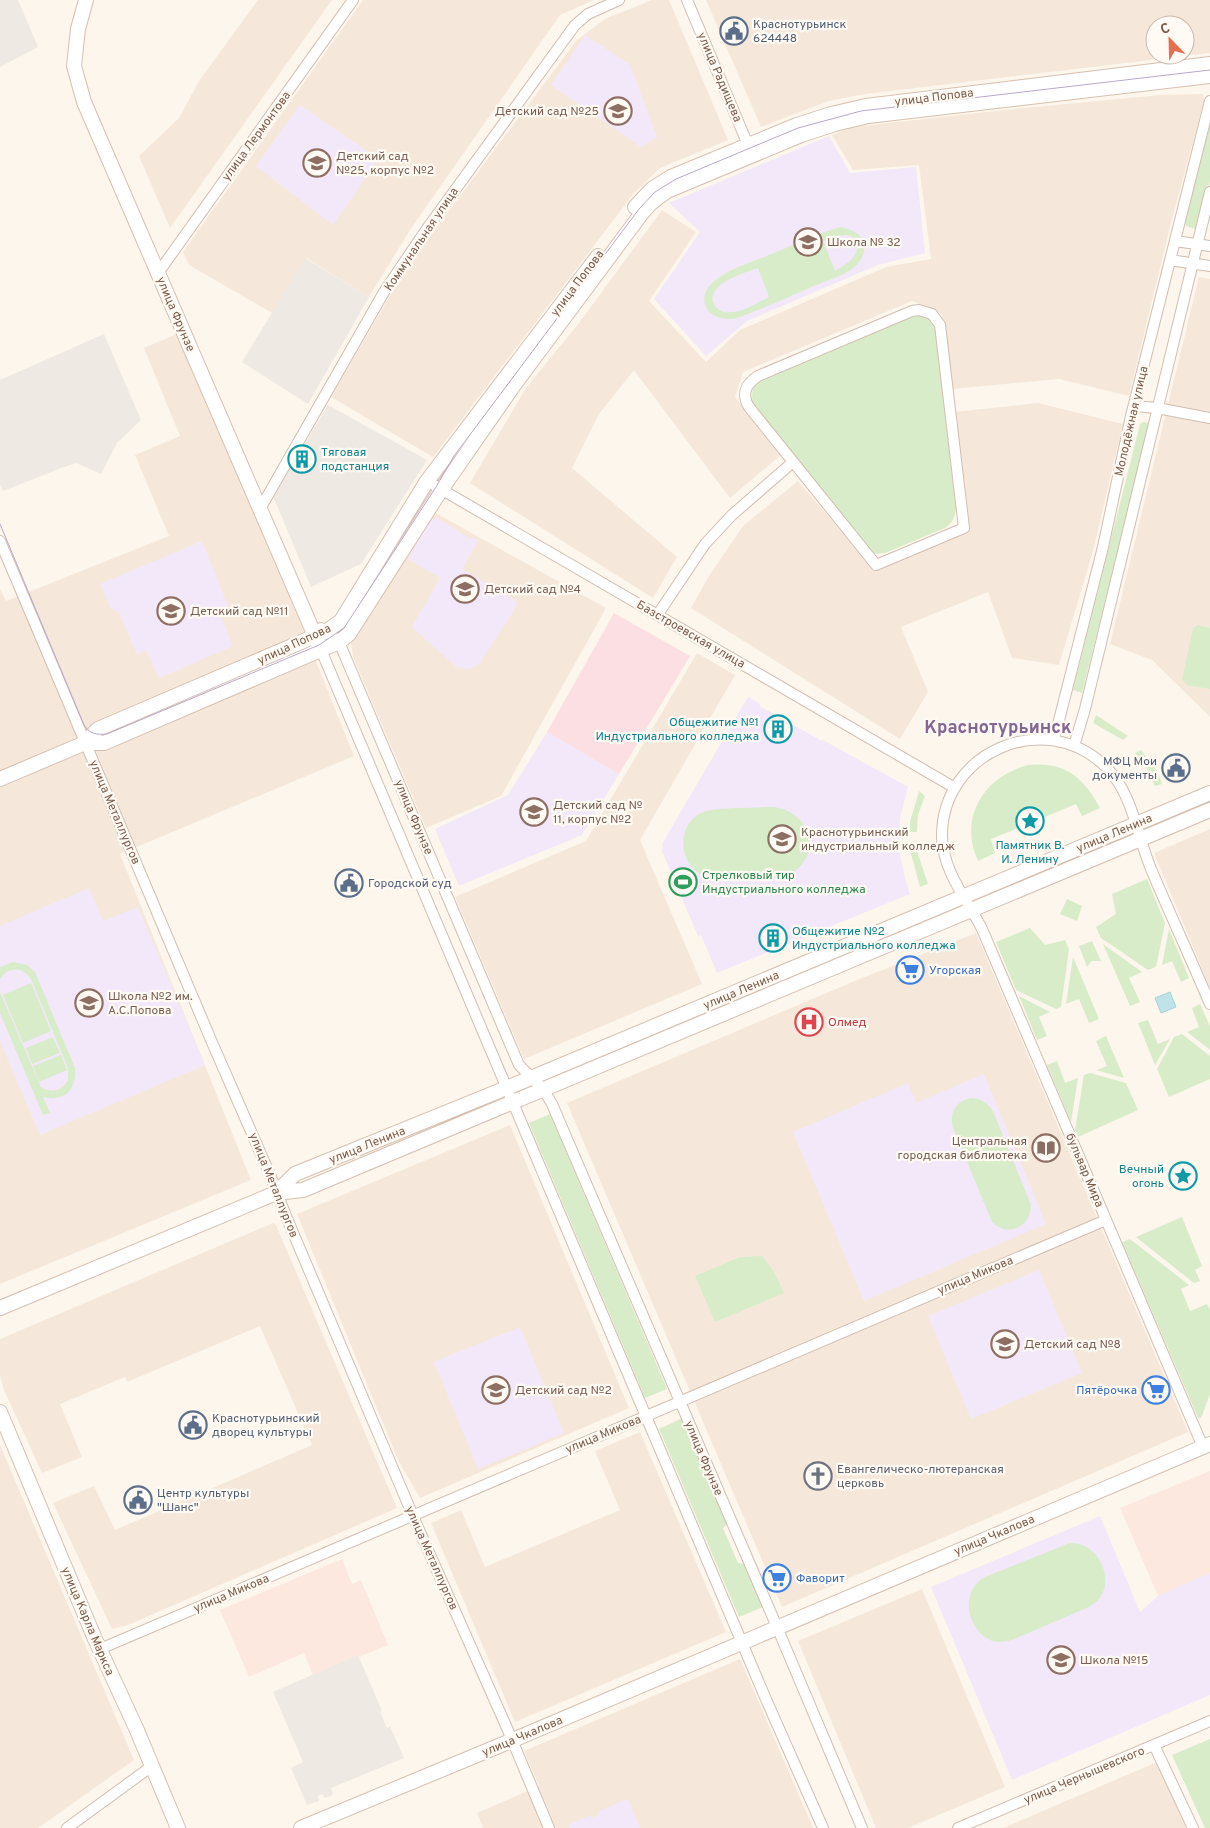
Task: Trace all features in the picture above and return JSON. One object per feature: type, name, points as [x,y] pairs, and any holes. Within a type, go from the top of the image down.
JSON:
[{"type":"street","name":"улица Фрунзе","points":[[86,0],[78,29],[74,66],[84,102],[309,622],[321,633],[339,642],[519,1065],[543,1089],[552,1104],[862,1828]]},
{"type":"street","name":"улица Лермонтова","points":[[158,273],[353,0]]},
{"type":"street","name":"Коммунальная улица","points":[[260,509],[384,292],[426,230],[575,25],[588,14],[620,0]]},
{"type":"street","name":"улица Радищева","points":[[687,0],[750,150]]},
{"type":"street","name":"улица Попова","points":[[0,779],[85,743],[104,743],[339,642],[349,634],[441,490],[514,385],[650,204],[676,186],[805,122],[866,106],[1210,64]]},
{"type":"street","name":"улица Попова","points":[[85,743],[98,729],[321,633],[341,621],[427,481],[647,194],[660,182],[750,150],[868,116],[1210,76]]},
{"type":"street","name":"Молодёжная улица","points":[[1054,740],[1103,547],[1170,260],[1210,101]]},
{"type":"street","name":"Молодёжная улица","points":[[1074,746],[1085,709],[1210,192]]},
{"type":"street","points":[[1175,240],[1210,246]]},
{"type":"street","points":[[1170,260],[1210,266]]},
{"type":"street","points":[[912,311],[926,311],[932,314],[940,325],[964,528],[876,565],[793,462],[745,401],[746,388],[750,381],[912,311]]},
{"type":"street","points":[[1135,406],[1157,408],[1210,418]]},
{"type":"street","points":[[658,614],[705,544],[732,515],[793,462]]},
{"type":"street","name":"Базстроевская улица","points":[[427,481],[955,788]]},
{"type":"street","name":"улица Металлургов","points":[[0,541],[268,1168],[276,1193],[413,1515],[549,1828]]},
{"type":"street","name":"улица Фрунзе","points":[[321,633],[321,650],[513,1102]]},
{"type":"street","name":"бульвар Мира","points":[[1140,839],[1129,803],[1114,776],[1096,758],[1074,746],[1054,740],[1025,740],[1001,747],[979,760],[955,788],[947,805],[943,824],[943,849],[952,879],[972,909],[1196,1432],[1206,1445]]},
{"type":"street","name":"улица Ленина","points":[[276,1193],[295,1174],[531,1078],[1210,792]]},
{"type":"street","name":"улица Ленина","points":[[0,1308],[276,1193],[302,1190],[1210,810]]},
{"type":"street","points":[[1157,815],[1163,829]]},
{"type":"street","points":[[1140,839],[1210,1004]]},
{"type":"street","points":[[939,906],[945,920]]},
{"type":"street","points":[[513,1102],[823,1828]]},
{"type":"street","name":"улица Микова","points":[[100,1649],[1106,1220]]},
{"type":"street","name":"улица Карла Маркса","points":[[0,1412],[178,1828]]},
{"type":"street","name":"улица Чкалова","points":[[301,1828],[1206,1445]]},
{"type":"street","name":"улица Чернышевского","points":[[958,1828],[1210,1721]]},
{"type":"street","points":[[1154,1745],[1192,1828]]},
{"type":"street","points":[[67,1828],[152,1766]]},
{"type":"shaded area","points":[[0,0],[18,0],[38,47],[0,67]]},
{"type":"shaded area","points":[[258,0],[332,0],[170,228],[139,156],[179,118],[199,81]]},
{"type":"shaded area","points":[[363,0],[594,0],[560,15],[410,230],[369,297],[306,258],[272,313],[189,265],[183,252]]},
{"type":"shaded area","points":[[652,0],[669,0],[728,140],[660,168],[634,193],[433,457],[331,397],[389,297],[430,236],[577,40],[605,19]]},
{"type":"shaded area","points":[[706,0],[1210,0],[1210,53],[1195,55],[1195,15],[1145,15],[1145,61],[865,94],[829,101],[761,127]]},
{"type":"shaded area","name":"Детский сад №25","points":[[585,35],[630,65],[657,137],[641,147],[551,85]]},
{"type":"shaded area","points":[[1203,94],[1204,101],[1171,223],[1129,396],[1059,379],[952,389],[942,314],[912,301],[743,372],[735,397],[781,455],[730,498],[634,370],[599,414],[572,468],[677,557],[653,598],[470,483],[526,388],[579,323],[662,210],[696,232],[649,301],[706,362],[740,330],[886,267],[931,259],[919,165],[853,170],[832,135],[853,127],[1004,110],[1161,95]]},
{"type":"shaded area","name":"Детский сад №25, корпус №2","points":[[300,105],[378,159],[333,225],[256,166]]},
{"type":"shaded area","name":"Школа № 32","points":[[829,136],[850,173],[916,167],[925,253],[878,265],[747,321],[706,356],[654,299],[700,232],[669,203]]},
{"type":"shaded area","points":[[305,258],[369,297],[308,404],[242,362]]},
{"type":"shaded area","points":[[1199,277],[1210,279],[1210,717],[1152,660],[1110,644]]},
{"type":"shaded area","points":[[104,334],[141,420],[117,443],[101,474],[76,463],[3,491],[0,484],[0,380]]},
{"type":"shaded area","points":[[177,334],[303,629],[354,756],[120,854],[251,1180],[0,1284],[0,589],[6,601],[169,536],[135,455],[180,436],[144,348]]},
{"type":"shaded area","points":[[1038,403],[1123,424],[1093,551],[1059,665],[1012,658],[988,592],[901,627],[928,692],[900,739],[691,608],[709,576],[743,526],[798,481],[875,571],[967,532],[954,412]]},
{"type":"shaded area","points":[[328,405],[427,460],[361,564],[311,587],[273,496]]},
{"type":"shaded area","points":[[434,512],[606,608],[501,796],[426,828],[353,657],[351,642],[414,547]]},
{"type":"shaded area","name":"Детский сад №4","points":[[437,518],[466,536],[478,540],[462,569],[516,601],[517,605],[479,664],[469,669],[456,667],[412,627],[440,578],[408,559],[429,521]]},
{"type":"shaded area","name":"Детский сад №11","points":[[202,541],[229,609],[220,614],[233,646],[159,678],[146,650],[137,654],[119,613],[110,607],[100,584]]},
{"type":"shaded area","points":[[614,613],[690,656],[619,774],[547,732]]},
{"type":"shaded area","points":[[697,653],[735,675],[640,840],[702,984],[524,1059],[455,897],[586,841]]},
{"type":"shaded area","name":"Краснотурьинский индустриальный колледж","points":[[748,697],[760,704],[760,706],[822,741],[908,787],[900,818],[899,849],[910,894],[717,973],[701,935],[698,936],[661,849],[663,848],[662,844]]},
{"type":"shaded area","name":"Детский сад № 11, корпус №2","points":[[547,732],[619,774],[582,835],[459,886],[435,829],[508,795]]},
{"type":"shaded area","points":[[1210,829],[1210,988],[1154,853]]},
{"type":"shaded area","name":"Школа №2 им. А.С.Попова","points":[[89,888],[103,921],[138,907],[205,1065],[40,1135],[0,1041],[0,926]]},
{"type":"shaded area","points":[[976,933],[1188,1432],[782,1607],[567,1103],[857,980]]},
{"type":"shaded area","points":[[984,1074],[1046,1224],[864,1301],[793,1132],[908,1083],[916,1103]]},
{"type":"shaded area","points":[[510,1125],[629,1408],[420,1498],[399,1462],[297,1214]]},
{"type":"shaded area","points":[[273,1223],[276,1225],[397,1508],[128,1625],[112,1629],[53,1503],[94,1486],[115,1530],[312,1445],[260,1326],[127,1382],[125,1377],[60,1404],[82,1457],[42,1473],[4,1390],[0,1376],[0,1339]]},
{"type":"shaded area","name":"Детский сад №8","points":[[1039,1270],[1082,1373],[971,1419],[928,1316]]},
{"type":"shaded area","name":"Детский сад №2","points":[[520,1327],[564,1433],[478,1469],[434,1362]]},
{"type":"shaded area","points":[[640,1432],[726,1632],[515,1722],[431,1523],[461,1510],[485,1567],[620,1510],[595,1451]]},
{"type":"shaded area","points":[[0,1445],[134,1760],[38,1828],[0,1828]]},
{"type":"shaded area","points":[[1210,1471],[1210,1573],[1158,1596],[1120,1508]]},
{"type":"shaded area","name":"Школа №15","points":[[1100,1516],[1140,1612],[1158,1596],[1210,1573],[1210,1695],[1012,1780],[931,1587]]},
{"type":"shaded area","points":[[342,1559],[352,1584],[361,1580],[388,1645],[359,1657],[358,1655],[313,1675],[304,1653],[249,1677],[220,1610]]},
{"type":"shaded area","points":[[922,1589],[1005,1787],[908,1828],[876,1828],[798,1641]]},
{"type":"shaded area","points":[[358,1655],[382,1711],[380,1712],[387,1728],[390,1726],[404,1758],[331,1788],[333,1795],[325,1798],[322,1794],[318,1796],[319,1801],[307,1805],[291,1768],[303,1762],[273,1692]]},
{"type":"shaded area","points":[[740,1659],[813,1828],[483,1828],[477,1813],[539,1786],[524,1751]]},
{"type":"shaded area","points":[[1157,1762],[1186,1828],[1003,1828]]},
{"type":"shaded area","points":[[628,1799],[640,1828],[569,1828],[568,1825],[591,1815],[592,1818],[600,1814],[599,1811]]},
{"type":"green space","points":[[1210,118],[1210,181],[1200,224],[1195,229],[1186,226],[1184,219]]},
{"type":"green space","points":[[841,227],[848,229],[858,234],[863,240],[864,250],[862,257],[846,273],[734,319],[715,316],[707,309],[704,296],[710,285],[723,275],[813,236]],"holes":[[[847,235],[855,238],[857,244],[856,253],[849,261],[835,271],[823,241],[836,236]],[[758,268],[769,297],[738,311],[727,312],[717,309],[714,305],[713,296],[719,286],[732,278]]]},
{"type":"green space","points":[[919,315],[929,319],[935,328],[956,511],[952,522],[945,528],[885,553],[875,554],[871,552],[755,407],[752,392],[761,380]]},
{"type":"green space","points":[[1143,422],[1148,423],[1149,426],[1082,693],[1073,690],[1140,424]]},
{"type":"green space","points":[[1198,625],[1210,628],[1210,689],[1187,685],[1182,680],[1193,628]]},
{"type":"green space","points":[[1096,715],[1128,736],[1123,740],[1093,723]]},
{"type":"green space","points":[[1141,750],[1157,771],[1162,784],[1155,786],[1147,769],[1135,753]]},
{"type":"green space","points":[[1028,765],[1053,766],[1072,774],[1087,788],[1100,808],[1082,816],[1076,804],[991,839],[995,853],[978,861],[971,829],[973,815],[979,801],[999,779],[1012,771]]},
{"type":"green space","points":[[919,791],[925,796],[918,815],[917,832],[910,832],[910,822]]},
{"type":"green space","points":[[773,807],[794,815],[802,822],[807,831],[810,841],[809,851],[804,861],[796,870],[784,877],[768,879],[715,879],[700,874],[692,868],[685,856],[683,843],[691,820],[710,810]]},
{"type":"green space","points":[[911,843],[917,843],[918,854],[928,884],[920,887],[911,854]]},
{"type":"green space","points":[[1147,879],[1165,923],[1156,967],[1148,970],[1101,938],[1096,927],[1116,914],[1112,894]]},
{"type":"green space","points":[[1067,899],[1082,906],[1077,921],[1060,914]]},
{"type":"green space","points":[[1030,928],[1045,945],[1065,940],[1069,949],[1061,1007],[1056,1009],[1016,990],[996,942]]},
{"type":"green space","points":[[1169,929],[1189,978],[1181,982],[1172,961],[1162,965]]},
{"type":"green space","points":[[1092,941],[1101,961],[1092,961],[1087,967],[1079,946]]},
{"type":"green space","points":[[1103,944],[1142,972],[1129,978],[1140,1002],[1130,1006]]},
{"type":"green space","points":[[1073,957],[1099,1019],[1089,1023],[1079,999],[1066,1004]]},
{"type":"green space","points":[[13,962],[27,965],[35,972],[75,1068],[74,1083],[68,1093],[58,1098],[43,1097],[50,1113],[43,1115],[0,1013],[0,992],[41,1087],[52,1091],[63,1087],[68,1080],[68,1068],[31,979],[20,970],[11,970],[0,979],[0,967]]},
{"type":"green space","points":[[31,983],[51,1031],[23,1043],[3,995]]},
{"type":"green space","points":[[1019,996],[1050,1012],[1039,1017],[1047,1036],[1037,1040]]},
{"type":"green space","points":[[1200,1004],[1210,1026],[1210,1050],[1187,1032],[1199,1027],[1192,1008]]},
{"type":"green space","points":[[1148,1020],[1158,1044],[1170,1039],[1155,1065],[1138,1023]]},
{"type":"green space","points":[[1182,1034],[1210,1056],[1210,1079],[1169,1097],[1157,1069],[1174,1037]]},
{"type":"green space","points":[[1106,1036],[1124,1078],[1096,1070],[1107,1066],[1096,1041]]},
{"type":"green space","points":[[53,1037],[60,1053],[32,1064],[26,1048]]},
{"type":"green space","points":[[61,1055],[67,1070],[39,1082],[33,1066]]},
{"type":"green space","points":[[1057,1061],[1065,1083],[1078,1078],[1071,1122],[1047,1065]]},
{"type":"green space","points":[[1090,1073],[1126,1083],[1138,1110],[1078,1137],[1075,1130],[1084,1075]]},
{"type":"green space","points":[[970,1098],[983,1101],[993,1111],[1031,1205],[1027,1219],[1018,1228],[1005,1229],[998,1227],[992,1222],[953,1128],[952,1118],[954,1109],[960,1102]]},
{"type":"green space","points":[[550,1114],[667,1389],[645,1398],[529,1123]]},
{"type":"green space","points":[[1182,1217],[1202,1266],[1195,1270],[1200,1281],[1194,1283],[1136,1237]]},
{"type":"green space","points":[[1130,1239],[1189,1285],[1181,1289],[1190,1311],[1207,1304],[1210,1310],[1210,1394],[1201,1418],[1198,1418],[1122,1242]]},
{"type":"green space","points":[[762,1256],[773,1270],[784,1293],[715,1322],[695,1276],[740,1257]]},
{"type":"green space","points":[[685,1417],[728,1523],[723,1528],[738,1563],[745,1564],[763,1607],[739,1617],[659,1429]]},
{"type":"green space","points":[[1070,1543],[1082,1545],[1091,1550],[1099,1559],[1104,1569],[1104,1590],[1098,1600],[1089,1607],[1008,1641],[990,1640],[981,1634],[970,1616],[970,1594],[976,1585],[985,1577]]},
{"type":"green space","points":[[1210,1739],[1210,1828],[1205,1828],[1172,1755]]},
{"type":"water","points":[[1170,992],[1176,1007],[1161,1013],[1155,998]]},
{"type":"tram line","points":[[0,524],[84,725],[94,733],[107,734],[319,645],[344,628],[436,487],[454,456],[639,209],[655,192],[676,179],[798,128],[861,111],[1210,70]]},
{"type":"place","name":"Краснотурьинск 624448","points":[[734,31]]},
{"type":"place","name":"Детский сад №25","points":[[618,111]]},
{"type":"place","name":"Детский сад №25, корпус №2","points":[[317,163]]},
{"type":"place","name":"Школа № 32","points":[[808,242]]},
{"type":"place","name":"Тяговая подстанция","points":[[302,459]]},
{"type":"place","name":"Детский сад №4","points":[[465,589]]},
{"type":"place","name":"Детский сад №11","points":[[171,611]]},
{"type":"place","name":"Общежитие №1 Индустриального колледжа","points":[[778,729]]},
{"type":"place","name":"МФЦ Мои документы","points":[[1176,768]]},
{"type":"place","name":"Детский сад № 11, корпус №2","points":[[534,812]]},
{"type":"place","name":"Памятник В. И. Ленину","points":[[1030,821]]},
{"type":"place","name":"Краснотурьинский индустриальный колледж","points":[[782,839]]},
{"type":"place","name":"Стрелковый тир Индустриального колледжа","points":[[683,882]]},
{"type":"place","name":"Городской суд","points":[[349,883]]},
{"type":"place","name":"Общежитие №2 Индустриального колледжа","points":[[773,938]]},
{"type":"place","name":"Угорская","points":[[910,970]]},
{"type":"place","name":"Школа №2 им. А.С.Попова","points":[[89,1003]]},
{"type":"place","name":"Олмед","points":[[809,1022]]},
{"type":"place","name":"Центральная городская библиотека","points":[[1046,1148]]},
{"type":"place","name":"Вечный огонь","points":[[1183,1176]]},
{"type":"place","name":"Детский сад №8","points":[[1005,1344]]},
{"type":"place","name":"Детский сад №2","points":[[496,1390]]},
{"type":"place","name":"Пятёрочка","points":[[1156,1390]]},
{"type":"place","name":"Краснотурьинский дворец культуры","points":[[193,1425]]},
{"type":"place","name":"Евангелическо-лютеранская церковь","points":[[818,1476]]},
{"type":"place","name":"Центр культуры \"Шанс\"","points":[[138,1500]]},
{"type":"place","name":"Фаворит","points":[[777,1578]]},
{"type":"place","name":"Школа №15","points":[[1061,1660]]},
{"type":"district","name":"Краснотурьинск","points":[[998,727]]}]
